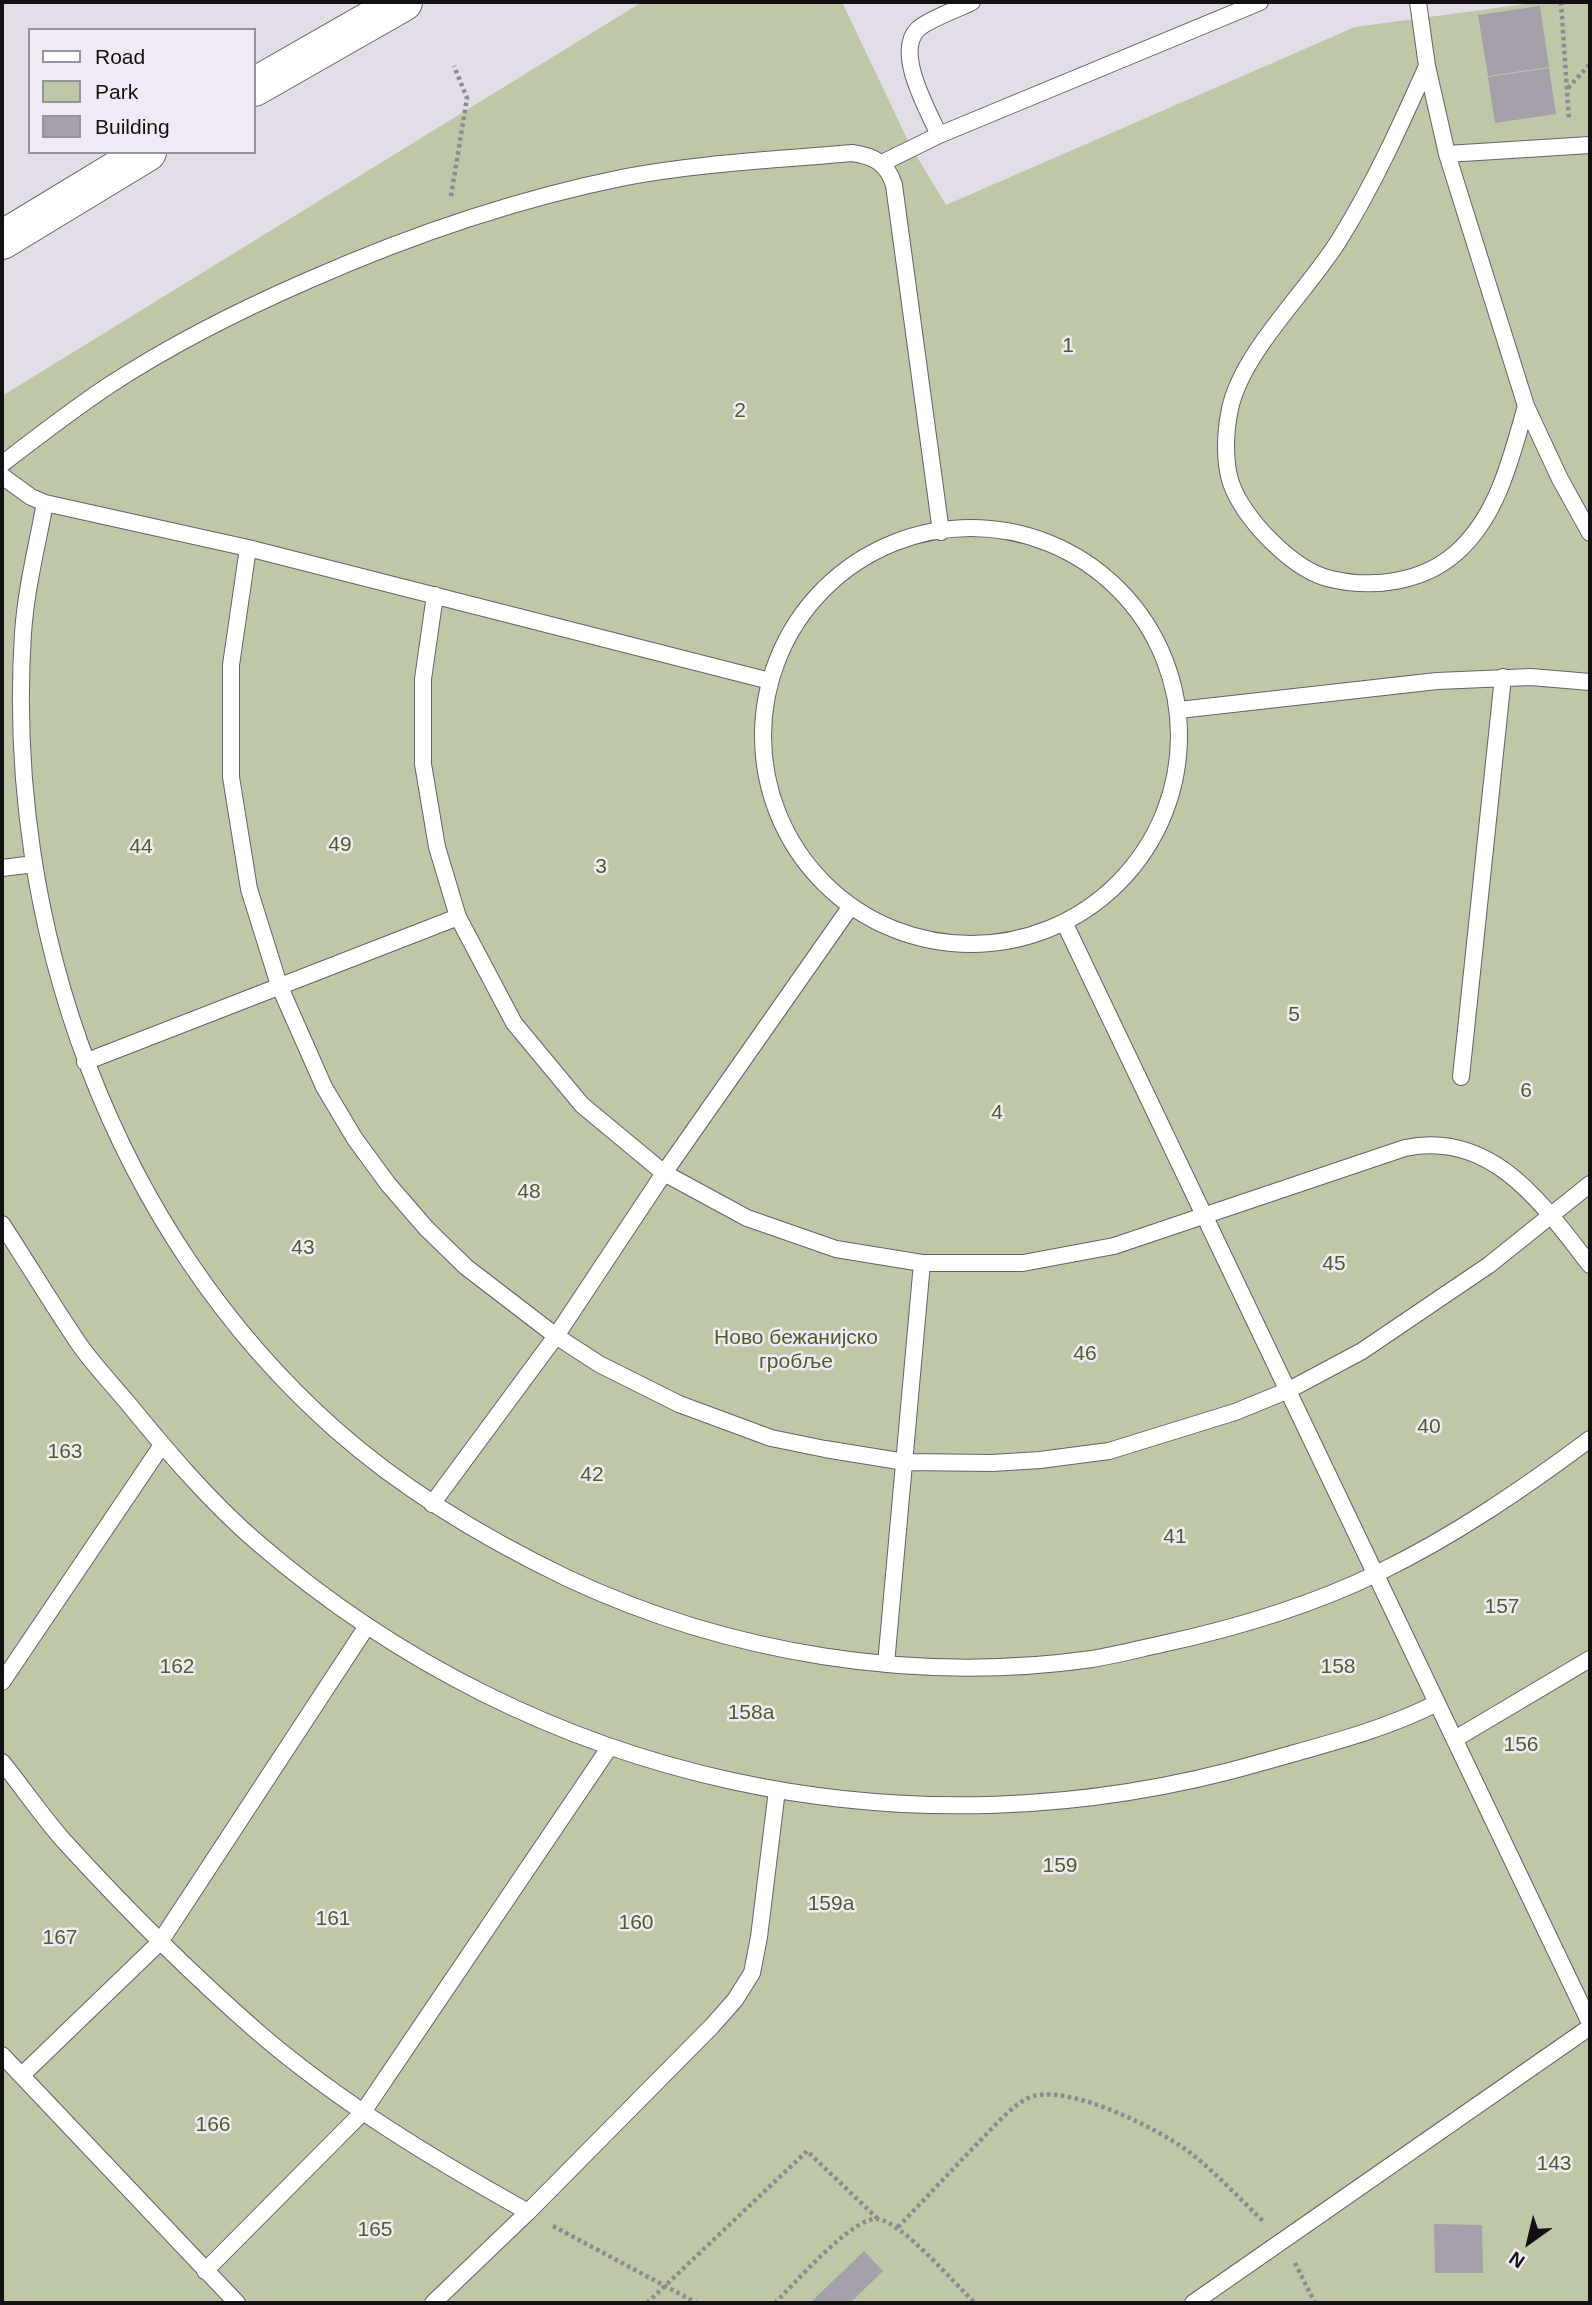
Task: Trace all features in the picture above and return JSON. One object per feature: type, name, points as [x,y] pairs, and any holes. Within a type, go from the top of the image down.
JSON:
[{"type":"main road","points":[[256,86],[403,2]]},
{"type":"main road","points":[[2,240],[143,154]]},
{"type":"lane","points":[[939,135],[908,61],[910,45],[918,29],[972,2]]},
{"type":"lane","points":[[882,163],[939,135],[1260,2]]},
{"type":"lane","points":[[1418,2],[1427,66],[1447,154],[1526,407],[1560,479],[1590,533]]},
{"type":"lane","points":[[1427,66],[1386,157],[1340,239],[1243,374],[1230,409],[1226,452],[1231,482],[1244,510],[1268,538],[1294,560],[1330,579],[1370,583],[1402,581],[1428,573],[1457,552],[1488,515],[1509,464],[1526,407]]},
{"type":"lane","points":[[1447,154],[1590,145]]},
{"type":"lane","points":[[2,464],[109,385],[239,311],[346,264],[446,225],[526,200],[627,177],[708,166],[852,153],[868,155],[882,163],[890,173],[894,186],[941,532]]},
{"type":"lane","points":[[2,475],[31,497],[45,503],[248,548],[770,681]]},
{"type":"lane","points":[[45,503],[23,628],[23,761],[34,864],[58,976],[85,1062],[136,1175],[174,1239],[223,1310],[291,1387],[328,1422],[432,1504],[530,1560],[603,1595],[698,1628],[817,1656],[886,1664],[1024,1666],[1096,1658],[1198,1636],[1257,1620],[1376,1574],[1487,1511],[1528,1485],[1590,1439]]},
{"type":"lane","points":[[958,529],[1000,531],[1042,541],[1080,560],[1114,586],[1142,618],[1162,655],[1179,710],[1177,770],[1157,830],[1141,857],[1121,881],[1097,902],[1064,922],[1016,939],[959,944],[930,940],[876,921],[851,906],[826,886],[788,835],[775,806],[767,775],[763,744],[764,712],[770,681],[786,641],[809,605],[840,575],[876,551],[916,536],[941,532],[958,529]]},
{"type":"lane","points":[[248,548],[231,665],[231,777],[249,889],[279,985],[324,1087],[355,1139],[388,1184],[426,1228],[466,1266],[556,1336],[599,1364],[679,1404],[771,1438],[905,1462],[992,1463],[1109,1451],[1235,1412],[1289,1390],[1373,1343],[1489,1265],[1590,1184]]},
{"type":"lane","points":[[435,595],[422,679],[423,764],[437,848],[458,917],[514,1023],[582,1105],[664,1173],[747,1218],[836,1249],[922,1263],[1023,1263],[1114,1246],[1405,1147],[1436,1144],[1466,1150],[1511,1174],[1552,1216],[1590,1265]]},
{"type":"lane","points":[[1461,1077],[1503,677]]},
{"type":"lane","points":[[1179,710],[1437,681],[1531,677],[1590,682]]},
{"type":"lane","points":[[2,868],[34,864]]},
{"type":"lane","points":[[432,1504],[556,1336],[664,1173],[851,906]]},
{"type":"lane","points":[[85,1062],[458,917]]},
{"type":"lane","points":[[1064,922],[1590,2025],[1193,2303]]},
{"type":"lane","points":[[2,1224],[82,1348],[162,1445],[256,1541],[314,1589],[367,1626],[507,1707],[609,1748],[690,1772],[777,1790],[845,1800],[956,1805],[1035,1803],[1181,1784],[1359,1735],[1406,1718],[1437,1703]]},
{"type":"lane","points":[[886,1664],[922,1263]]},
{"type":"lane","points":[[2,1682],[162,1445]]},
{"type":"lane","points":[[22,2076],[160,1942],[367,1626]]},
{"type":"lane","points":[[1455,1739],[1590,1659]]},
{"type":"lane","points":[[205,2271],[363,2112],[609,1748]]},
{"type":"lane","points":[[2,1762],[63,1839],[160,1942],[261,2035],[363,2112],[445,2166],[528,2212]]},
{"type":"lane","points":[[433,2303],[528,2212],[735,2000],[752,1973],[777,1790]]},
{"type":"lane","points":[[2,2055],[237,2303]]},
{"type":"path","points":[[1561,2],[1570,146]]},
{"type":"path","points":[[1568,89],[1590,64]]},
{"type":"path","points":[[446,225],[467,98],[454,66]]},
{"type":"path","points":[[898,2227],[995,2126],[1027,2099],[1046,2093],[1074,2097],[1109,2109],[1147,2127],[1191,2153],[1284,2240],[1315,2303]]},
{"type":"path","points":[[647,2303],[807,2151],[877,2218],[898,2227],[975,2303]]},
{"type":"path","points":[[528,2212],[697,2303]]},
{"type":"path","points":[[775,2303],[834,2244],[866,2220],[877,2218]]},
{"type":"green space","name":"Ново бежанијско гробље","points":[[642,2],[842,2],[911,147],[946,205],[1355,27],[1540,2],[1590,2],[1590,2303],[2,2303],[2,396]]},
{"type":"building","points":[[1540,6],[1549,67],[1488,76],[1478,15]]},
{"type":"building","points":[[1549,68],[1556,114],[1495,123],[1488,77]]},
{"type":"building","points":[[1434,2224],[1482,2225],[1483,2273],[1435,2273]]},
{"type":"building","points":[[864,2251],[883,2271],[850,2303],[810,2303]]},
{"type":"park label","name":"1","points":[[1068,346]]},
{"type":"park label","name":"2","points":[[740,411]]},
{"type":"park label","name":"49","points":[[340,845]]},
{"type":"park label","name":"44","points":[[141,847]]},
{"type":"park label","name":"3","points":[[601,867]]},
{"type":"park label","name":"5","points":[[1294,1015]]},
{"type":"park label","name":"6","points":[[1526,1091]]},
{"type":"park label","name":"4","points":[[997,1113]]},
{"type":"park label","name":"48","points":[[529,1192]]},
{"type":"park label","name":"43","points":[[303,1248]]},
{"type":"park label","name":"45","points":[[1334,1264]]},
{"type":"park label","name":"46","points":[[1085,1354]]},
{"type":"park label","name":"40","points":[[1429,1427]]},
{"type":"park label","name":"163","points":[[65,1452]]},
{"type":"park label","name":"42","points":[[592,1475]]},
{"type":"park label","name":"41","points":[[1175,1537]]},
{"type":"park label","name":"157","points":[[1502,1607]]},
{"type":"park label","name":"162","points":[[177,1667]]},
{"type":"park label","name":"158","points":[[1338,1667]]},
{"type":"park label","name":"158a","points":[[751,1713]]},
{"type":"park label","name":"156","points":[[1521,1745]]},
{"type":"park label","name":"159","points":[[1060,1866]]},
{"type":"park label","name":"159a","points":[[831,1904]]},
{"type":"park label","name":"161","points":[[333,1919]]},
{"type":"park label","name":"160","points":[[636,1923]]},
{"type":"park label","name":"167","points":[[60,1938]]},
{"type":"park label","name":"166","points":[[213,2125]]},
{"type":"park label","name":"143","points":[[1554,2164]]},
{"type":"park label","name":"165","points":[[375,2230]]}]
